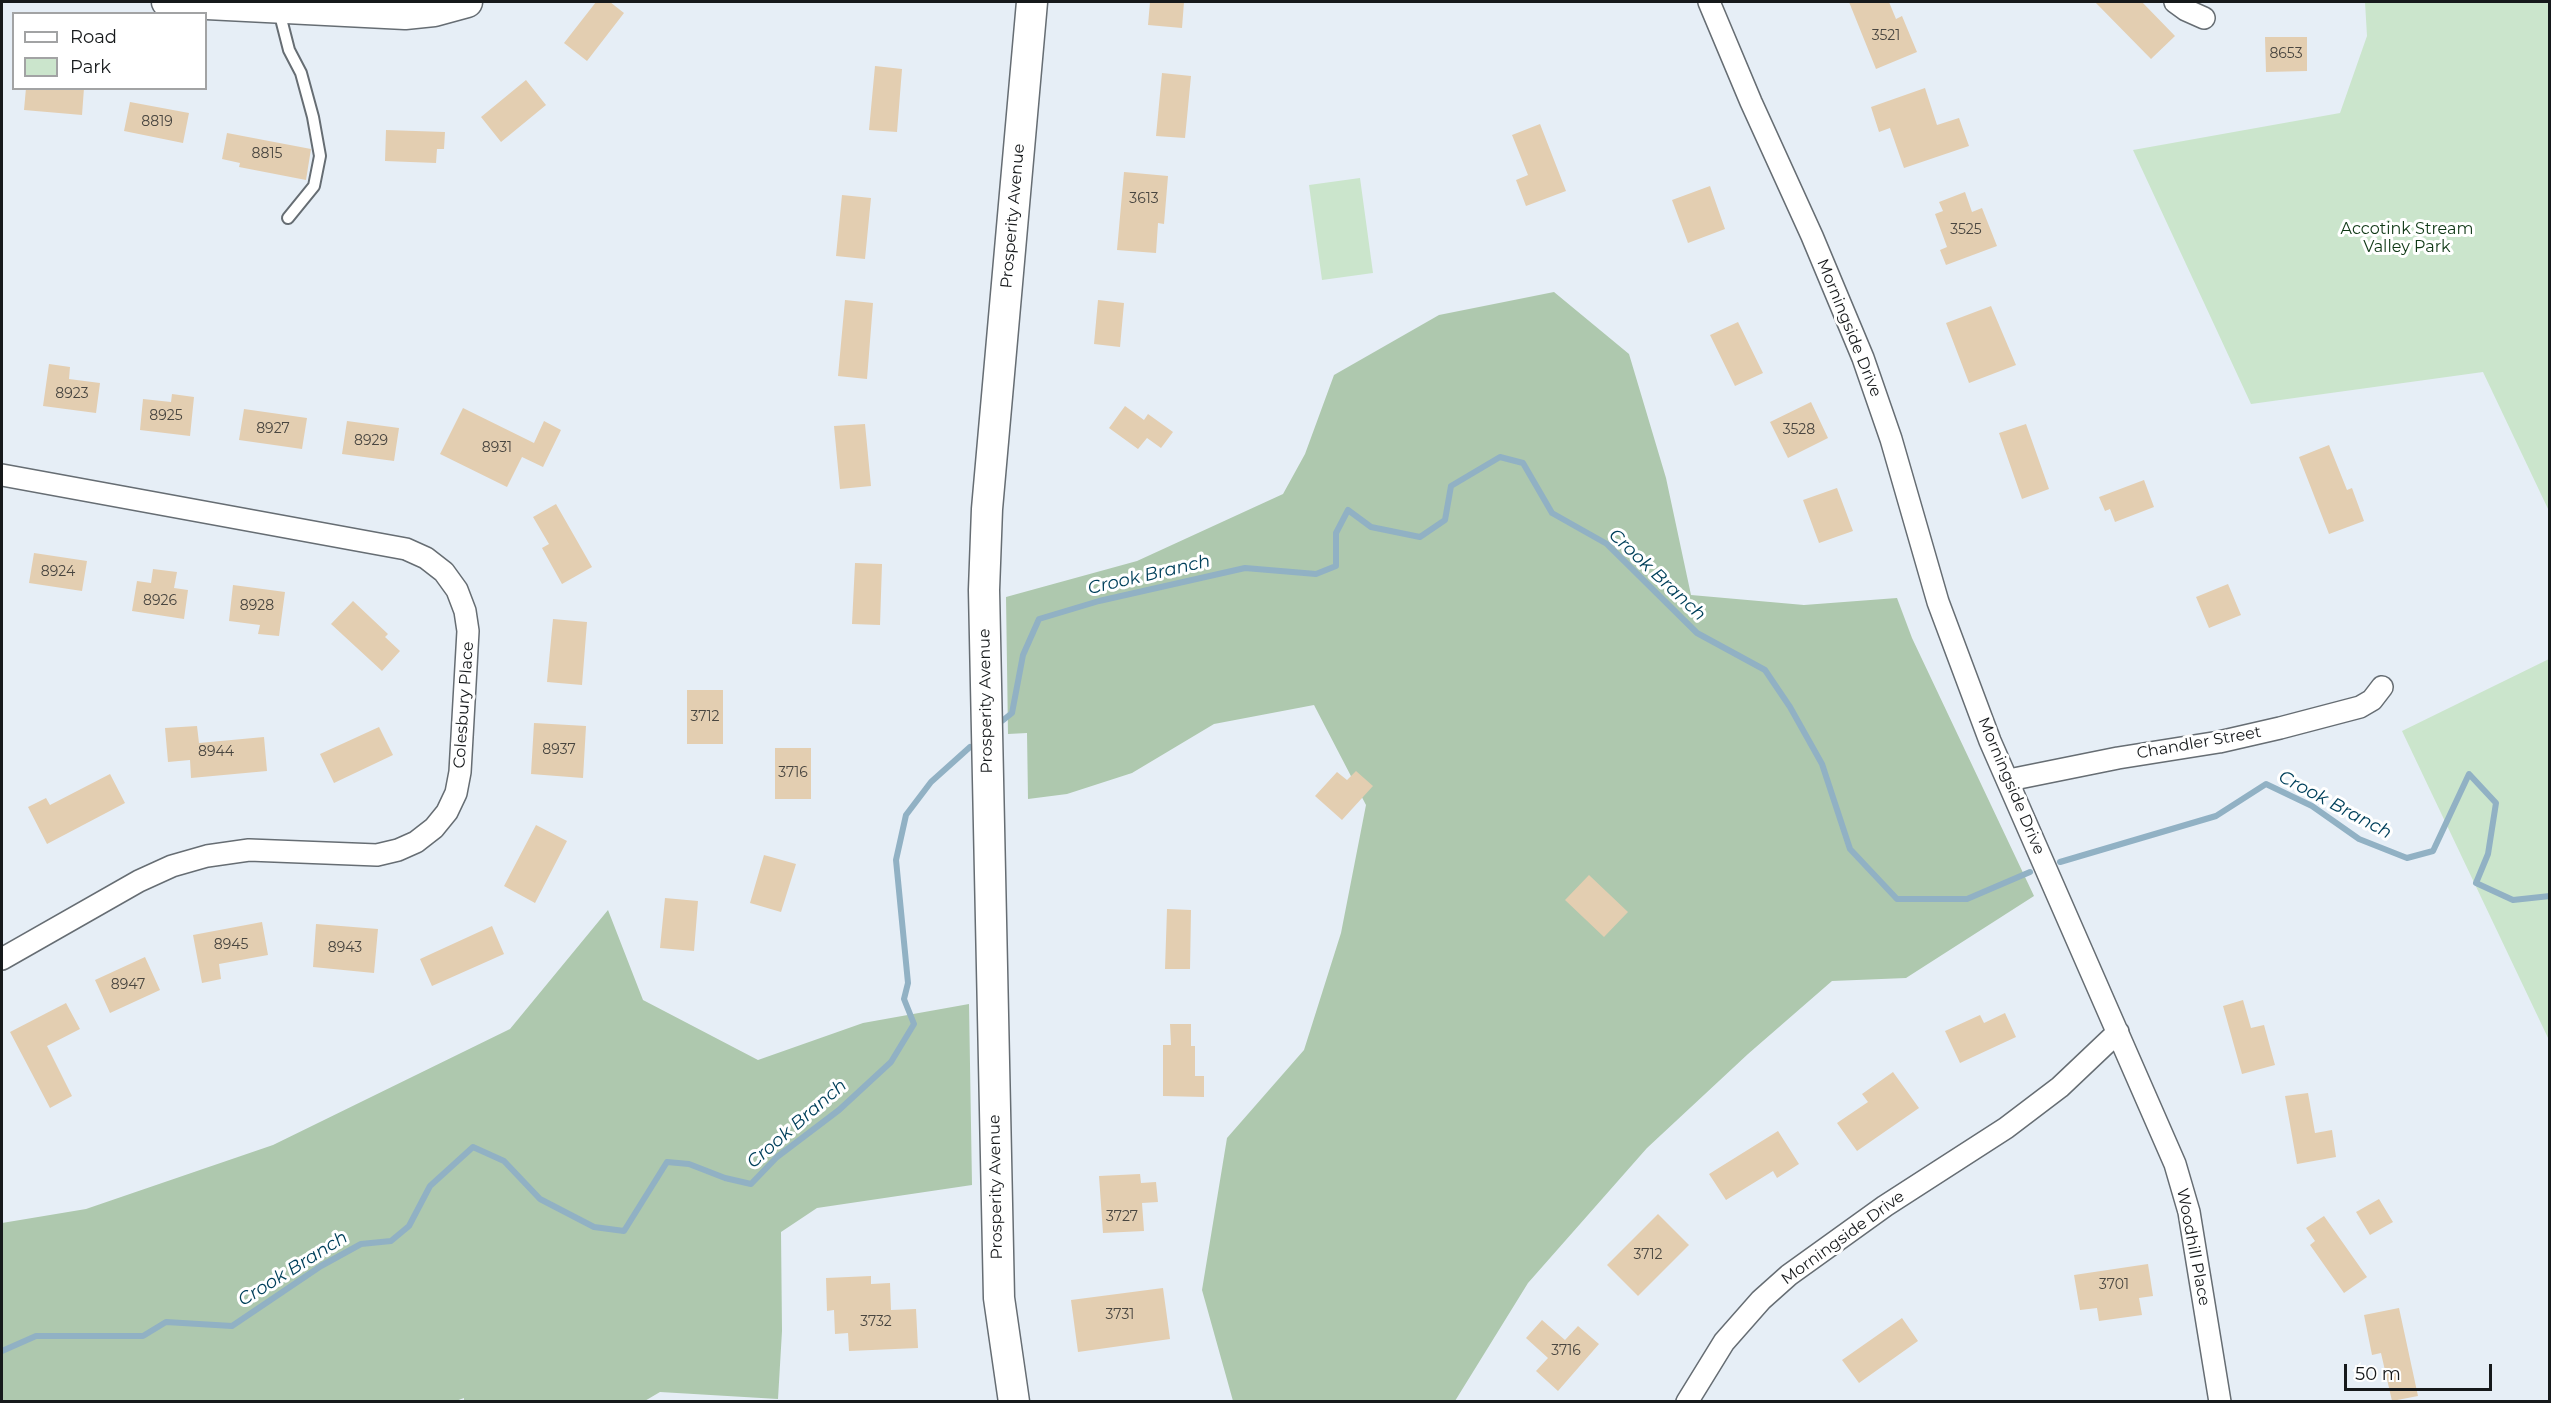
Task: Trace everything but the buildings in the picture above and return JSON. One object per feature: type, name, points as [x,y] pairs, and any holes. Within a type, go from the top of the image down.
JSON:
[{"type":"main road","points":[[167,2],[405,14],[434,11],[467,2]]},
{"type":"main road","name":"Prosperity Avenue","points":[[1014,1401],[998,1287],[984,590],[988,498],[1032,2]]},
{"type":"street","name":"Morningside Drive","points":[[1686,1401],[1724,1342],[1761,1300],[1789,1275],[1885,1206],[2006,1128],[2060,1087],[2118,1032],[1990,741],[1938,602],[1892,439],[1863,358],[1709,2]]},
{"type":"street","points":[[2175,2],[2205,18]]},
{"type":"street","name":"Colesbury Place","points":[[2,475],[406,549],[426,558],[444,572],[457,590],[465,611],[468,631],[460,772],[456,793],[447,812],[434,828],[417,842],[377,855],[249,850],[207,856],[172,866],[139,881],[2,958]]},
{"type":"street","name":"Chandler Street","points":[[2009,780],[2096,762],[2219,742],[2280,728],[2360,707],[2372,700],[2382,687]]},
{"type":"street","name":"Woodhill Place","points":[[2118,1032],[2175,1164],[2189,1212],[2220,1401]]},
{"type":"lane","points":[[278,8],[289,50],[301,73],[313,117],[320,156],[314,186],[288,218]]},
{"type":"green space","name":"Accotink Stream Valley Park","points":[[2365,2],[2549,2],[2549,511],[2483,372],[2251,404],[2133,150],[2340,113],[2367,36]]},
{"type":"green space","points":[[1360,178],[1373,273],[1322,280],[1309,185]]},
{"type":"green space","points":[[1554,292],[1629,354],[1666,478],[1691,595],[1804,605],[1897,598],[1912,638],[2034,896],[1906,978],[1832,981],[1748,1054],[1647,1148],[1528,1283],[1455,1401],[1233,1401],[1202,1290],[1227,1138],[1304,1050],[1341,933],[1366,805],[1314,705],[1214,724],[1132,773],[1067,794],[1028,799],[1027,733],[1008,734],[1006,597],[1137,561],[1283,494],[1305,454],[1334,375],[1439,315]]},
{"type":"green space","points":[[2549,659],[2549,1040],[2402,731]]},
{"type":"green space","points":[[608,910],[643,1000],[758,1060],[863,1023],[969,1004],[972,1185],[817,1208],[781,1232],[782,1331],[778,1399],[660,1392],[643,1402],[464,1401],[464,1398],[453,1402],[2,1401],[2,1223],[86,1209],[273,1145],[510,1029]]},
{"type":"waterway","name":"Crook Branch","points":[[1002,721],[1012,713],[1023,655],[1039,619],[1099,601],[1245,568],[1316,574],[1336,566],[1336,533],[1348,510],[1371,527],[1420,537],[1445,520],[1451,486],[1500,457],[1523,463],[1552,513],[1607,544],[1697,633],[1765,670],[1790,707],[1822,764],[1850,849],[1897,899],[1967,899],[2030,872]]},
{"type":"waterway","name":"Crook Branch","points":[[2,1351],[36,1336],[143,1336],[166,1322],[232,1326],[321,1266],[361,1244],[391,1241],[409,1226],[430,1186],[473,1147],[504,1161],[540,1199],[594,1227],[624,1231],[667,1162],[689,1164],[725,1178],[751,1184],[777,1157],[839,1110],[891,1062],[914,1024],[904,999],[908,983],[896,860],[906,815],[931,782],[970,747]]},
{"type":"waterway","name":"Crook Branch","points":[[2060,862],[2216,816],[2266,784],[2312,806],[2359,839],[2407,858],[2433,851],[2469,774],[2496,803],[2488,854],[2476,883],[2513,900],[2550,896]]}]
